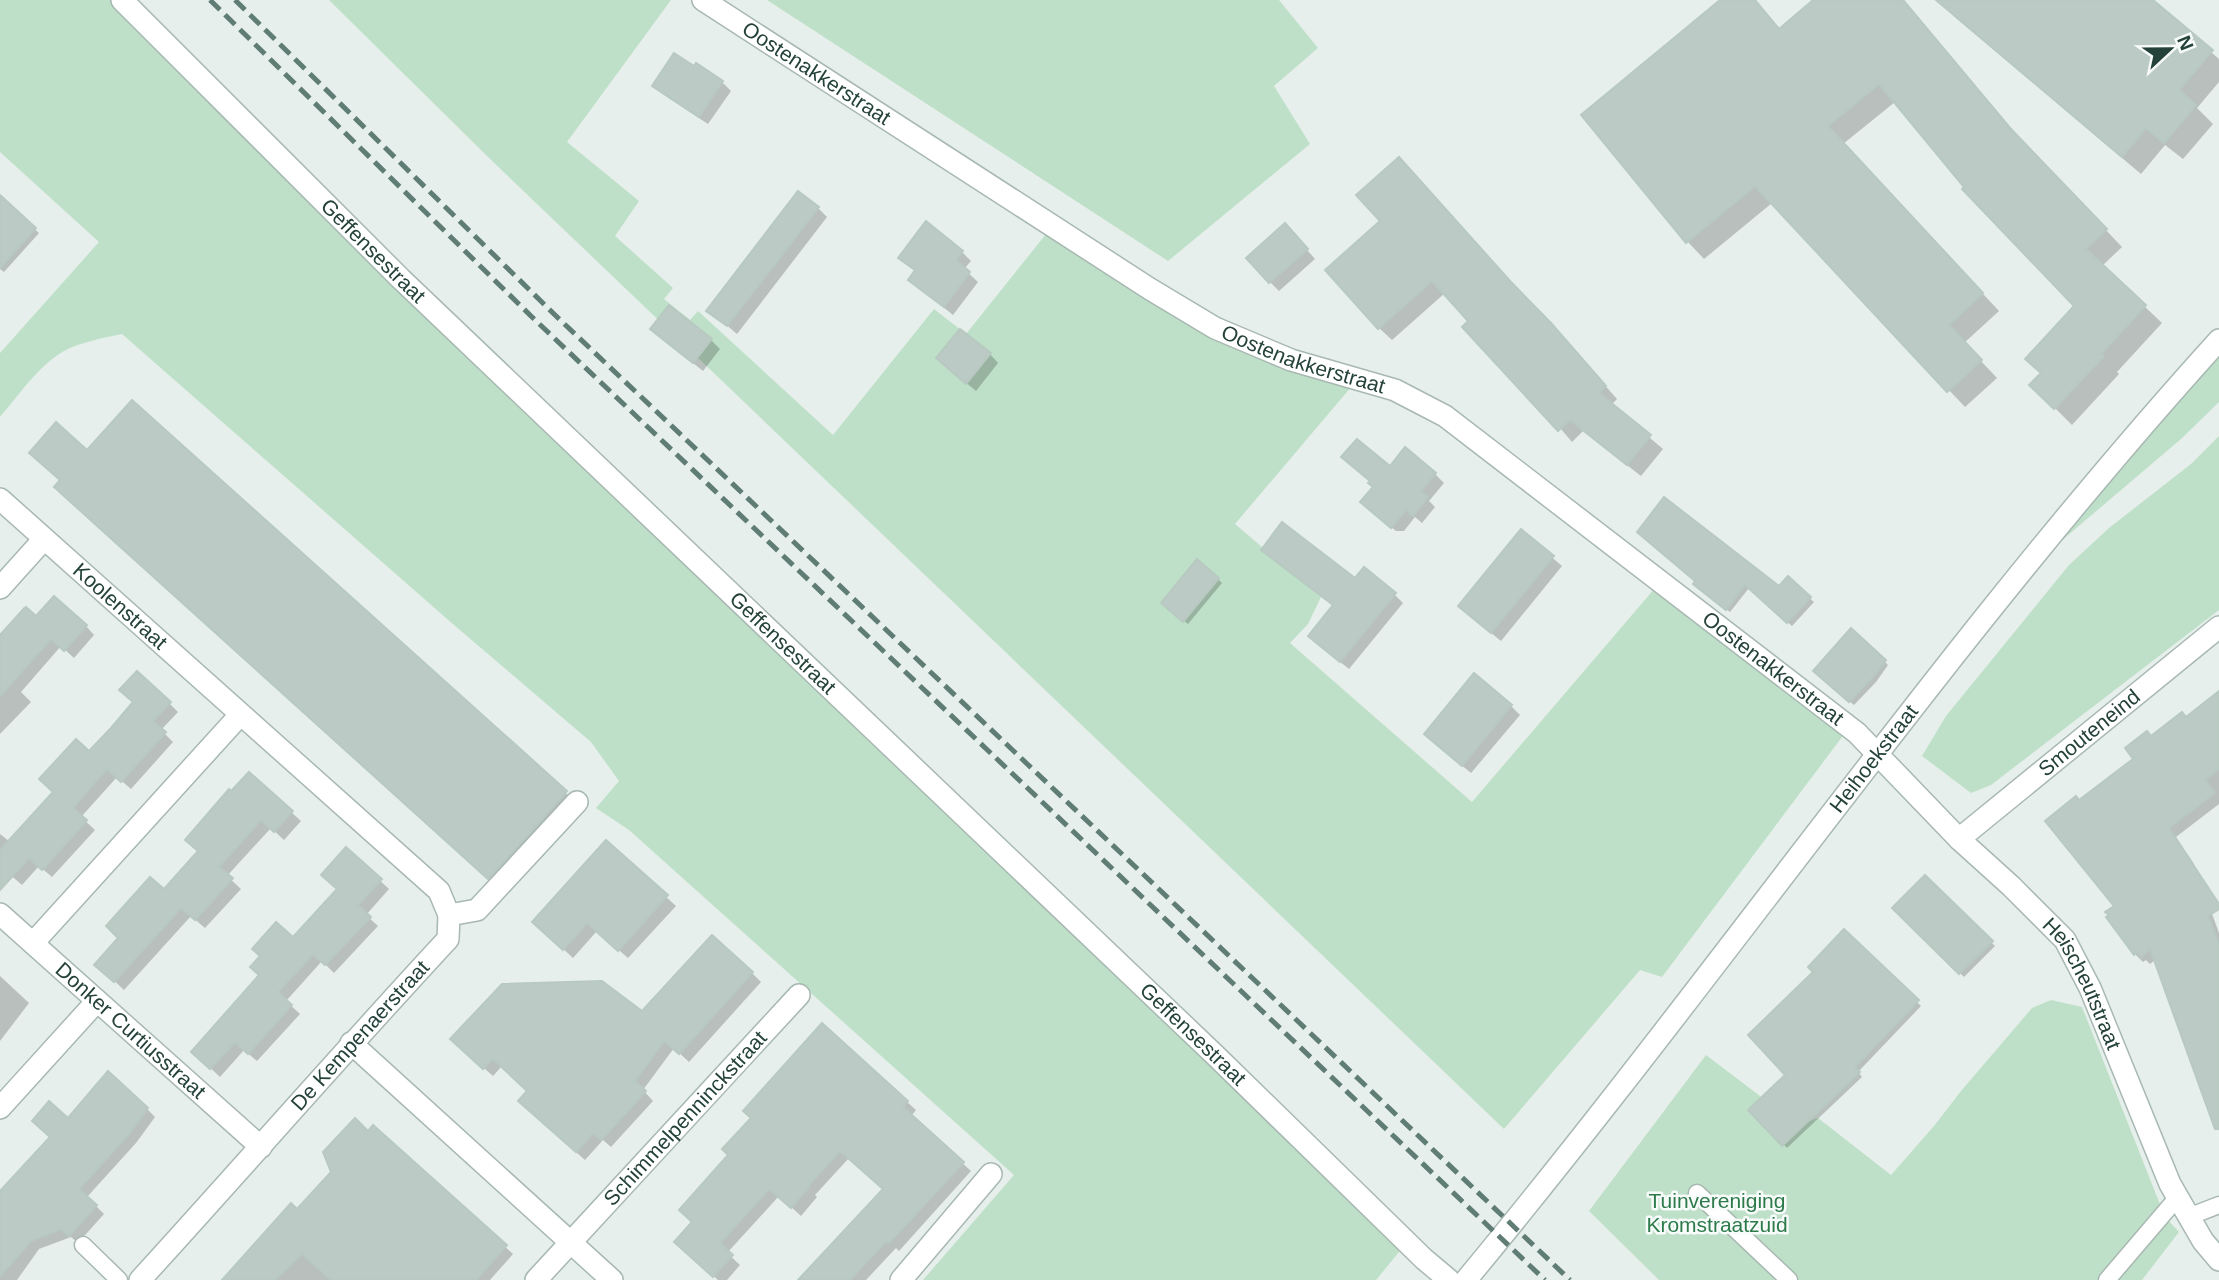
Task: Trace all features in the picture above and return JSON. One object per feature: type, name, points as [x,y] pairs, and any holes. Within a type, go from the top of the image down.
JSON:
[{"type":"street","name":"Geffensestraat","points":[[122,0],[411,288],[1449,1280]]},
{"type":"street","name":"Oostenakkerstraat","points":[[703,0],[1214,328],[1291,360],[1395,390],[1445,416],[1857,733],[1878,754]]},
{"type":"street","name":"Heihoekstraat","points":[[1466,1280],[1542,1187],[1983,619],[2156,410],[2219,340]]},
{"type":"street","name":"Koolenstraat","points":[[0,499],[439,891],[449,915]]},
{"type":"street","points":[[0,588],[44,539]]},
{"type":"street","name":"Smouteneind","points":[[1959,839],[2219,628]]},
{"type":"street","points":[[33,943],[240,715]]},
{"type":"street","name":"Heischeutstraat","points":[[1878,754],[1959,839],[2065,940],[2090,988],[2169,1184],[2203,1241],[2219,1260]]},
{"type":"street","points":[[449,915],[477,909],[577,802]]},
{"type":"street","name":"Donker Curtiusstraat","points":[[0,914],[261,1147]]},
{"type":"street","name":"De Kempenaerstraat","points":[[140,1280],[351,1043],[448,939],[449,915]]},
{"type":"street","name":"Schimmelpenninckstraat","points":[[536,1280],[799,995]]},
{"type":"street","points":[[0,1108],[97,1001]]},
{"type":"street","points":[[351,1043],[612,1280]]},
{"type":"street","points":[[901,1280],[991,1174]]},
{"type":"lane","points":[[1698,1193],[1788,1280]]},
{"type":"lane","points":[[2107,1280],[2178,1198]]},
{"type":"lane","points":[[2188,1217],[2219,1205]]},
{"type":"lane","points":[[83,1245],[119,1280]]},
{"type":"green space","points":[[0,0],[110,0],[527,410],[1404,1246],[1376,1280],[923,1280],[1014,1175],[629,830],[596,808],[619,781],[591,742],[122,334],[78,345],[55,357],[29,381],[0,417],[0,353],[99,242],[0,152]]},
{"type":"green space","points":[[329,0],[671,0],[567,142],[639,201],[615,236],[673,288],[664,299],[690,320],[698,311],[833,435],[934,309],[966,334],[1046,234],[1352,386],[1235,524],[1321,597],[1308,624],[1290,643],[1472,802],[1655,588],[1845,733],[1662,977],[1640,970],[1504,1129],[488,157]]},
{"type":"green space","points":[[767,0],[1279,0],[1318,48],[1274,86],[1310,144],[1168,261]]},
{"type":"green space","points":[[2219,356],[2219,402],[2181,439],[2054,547],[2167,405]]},
{"type":"green space","points":[[2219,436],[2219,610],[1991,785],[1971,793],[1922,756],[1946,716],[2069,565],[2109,528],[2191,464]]},
{"type":"green space","name":"Tuinvereniging Kromstraatzuid","points":[[2051,1000],[2082,1007],[2165,1217],[2179,1232],[2142,1280],[1659,1280],[1589,1211],[1706,1055],[1798,1125],[1818,1118],[1891,1175],[2032,1008]]},
{"type":"building","points":[[1720,0],[1755,0],[1779,29],[1813,0],[1903,0],[2010,128],[2107,229],[2086,249],[2146,305],[2101,354],[2104,356],[2054,409],[2029,385],[2041,373],[2025,359],[2074,306],[1962,189],[1964,187],[1879,84],[1828,126],[1983,293],[1949,325],[1982,360],[1947,392],[1755,186],[1686,243],[1581,115]]},
{"type":"building","points":[[1936,0],[2153,0],[2213,50],[2179,90],[2196,105],[2164,143],[2146,128],[2122,157]]},
{"type":"building","points":[[674,53],[694,66],[696,63],[723,81],[699,117],[652,86]]},
{"type":"building","points":[[1399,157],[1606,386],[1599,393],[1651,435],[1627,465],[1570,420],[1558,431],[1462,327],[1468,321],[1432,281],[1378,329],[1325,270],[1380,221],[1356,195]]},
{"type":"building","points":[[798,191],[819,207],[727,326],[706,311]]},
{"type":"building","points":[[0,195],[36,228],[0,268]]},
{"type":"building","points":[[926,221],[963,251],[956,260],[970,272],[944,307],[908,280],[915,270],[898,258]]},
{"type":"building","points":[[1285,223],[1308,249],[1269,283],[1246,258]]},
{"type":"building","points":[[669,305],[712,339],[693,363],[650,329]]},
{"type":"building","points":[[960,329],[991,353],[966,384],[936,358]]},
{"type":"building","points":[[132,400],[567,791],[488,879],[54,487],[60,480],[29,453],[56,422],[87,450]]},
{"type":"building","points":[[1357,439],[1390,466],[1405,447],[1436,473],[1421,491],[1428,497],[1413,516],[1406,510],[1391,528],[1360,502],[1373,487],[1368,483],[1370,481],[1341,457]]},
{"type":"building","points":[[1664,497],[1779,586],[1788,576],[1811,597],[1787,623],[1745,585],[1726,610],[1693,584],[1695,581],[1637,532]]},
{"type":"building","points":[[1282,522],[1355,578],[1364,567],[1396,593],[1340,662],[1308,636],[1333,605],[1261,550]]},
{"type":"building","points":[[1521,529],[1554,556],[1491,633],[1458,606]]},
{"type":"building","points":[[1197,559],[1219,578],[1183,622],[1161,603]]},
{"type":"building","points":[[54,596],[87,625],[64,651],[51,639],[0,696],[0,635],[26,607],[36,616]]},
{"type":"building","points":[[1851,628],[1886,660],[1849,702],[1813,671]]},
{"type":"building","points":[[137,671],[171,702],[153,721],[166,732],[121,782],[107,769],[73,808],[87,820],[42,870],[29,858],[0,890],[0,850],[53,792],[39,779],[76,739],[89,751],[111,728],[133,702],[119,690]]},
{"type":"building","points":[[1474,673],[1512,705],[1462,766],[1424,734]]},
{"type":"building","points":[[2219,691],[2219,769],[2205,780],[2215,793],[2169,828],[2219,904],[2219,909],[2208,916],[2219,945],[2219,1129],[2215,1129],[2150,949],[2141,957],[2137,952],[2134,955],[2106,917],[2109,915],[2105,912],[2114,906],[2045,821],[2076,796],[2079,800],[2133,759],[2125,748],[2147,731],[2151,736],[2182,712],[2186,717]]},
{"type":"building","points":[[249,772],[293,811],[274,832],[261,820],[219,867],[233,878],[195,920],[181,908],[114,982],[94,965],[118,938],[106,926],[150,877],[164,889],[198,851],[185,840],[229,789],[231,791]]},
{"type":"building","points":[[606,840],[668,895],[618,951],[587,923],[563,950],[532,922]]},
{"type":"building","points":[[346,847],[382,879],[358,905],[371,917],[325,965],[313,954],[278,992],[292,1005],[248,1054],[235,1042],[210,1069],[191,1052],[259,975],[250,967],[260,956],[252,949],[276,922],[293,937],[337,889],[321,875]]},
{"type":"building","points":[[1925,875],[1993,941],[1959,974],[1892,908]]},
{"type":"building","points":[[1844,929],[1919,1000],[1855,1067],[1860,1072],[1782,1146],[1748,1110],[1785,1075],[1748,1035],[1813,972],[1808,967]]},
{"type":"building","points":[[712,935],[753,972],[679,1054],[664,1041],[635,1081],[646,1091],[601,1140],[593,1133],[576,1152],[518,1101],[527,1091],[493,1059],[483,1069],[450,1039],[502,984],[602,981],[642,1011]]},
{"type":"building","points":[[822,1023],[908,1101],[903,1107],[964,1162],[889,1243],[886,1241],[850,1280],[798,1280],[883,1189],[840,1151],[791,1208],[769,1189],[720,1243],[733,1255],[713,1277],[674,1242],[692,1222],[679,1210],[728,1155],[722,1149],[751,1118],[743,1111]]},
{"type":"building","points":[[108,1071],[148,1108],[128,1135],[79,1189],[97,1205],[69,1236],[61,1229],[31,1241],[0,1276],[0,1191],[50,1137],[32,1121],[49,1101],[68,1118]]},
{"type":"building","points":[[355,1118],[368,1131],[373,1125],[507,1245],[476,1280],[331,1280],[302,1254],[275,1280],[222,1280],[291,1203],[297,1209],[331,1172],[323,1152]]},
{"type":"railway","points":[[210,0],[532,317],[1545,1280]]},
{"type":"railway","points":[[235,0],[555,315],[1570,1280]]}]
